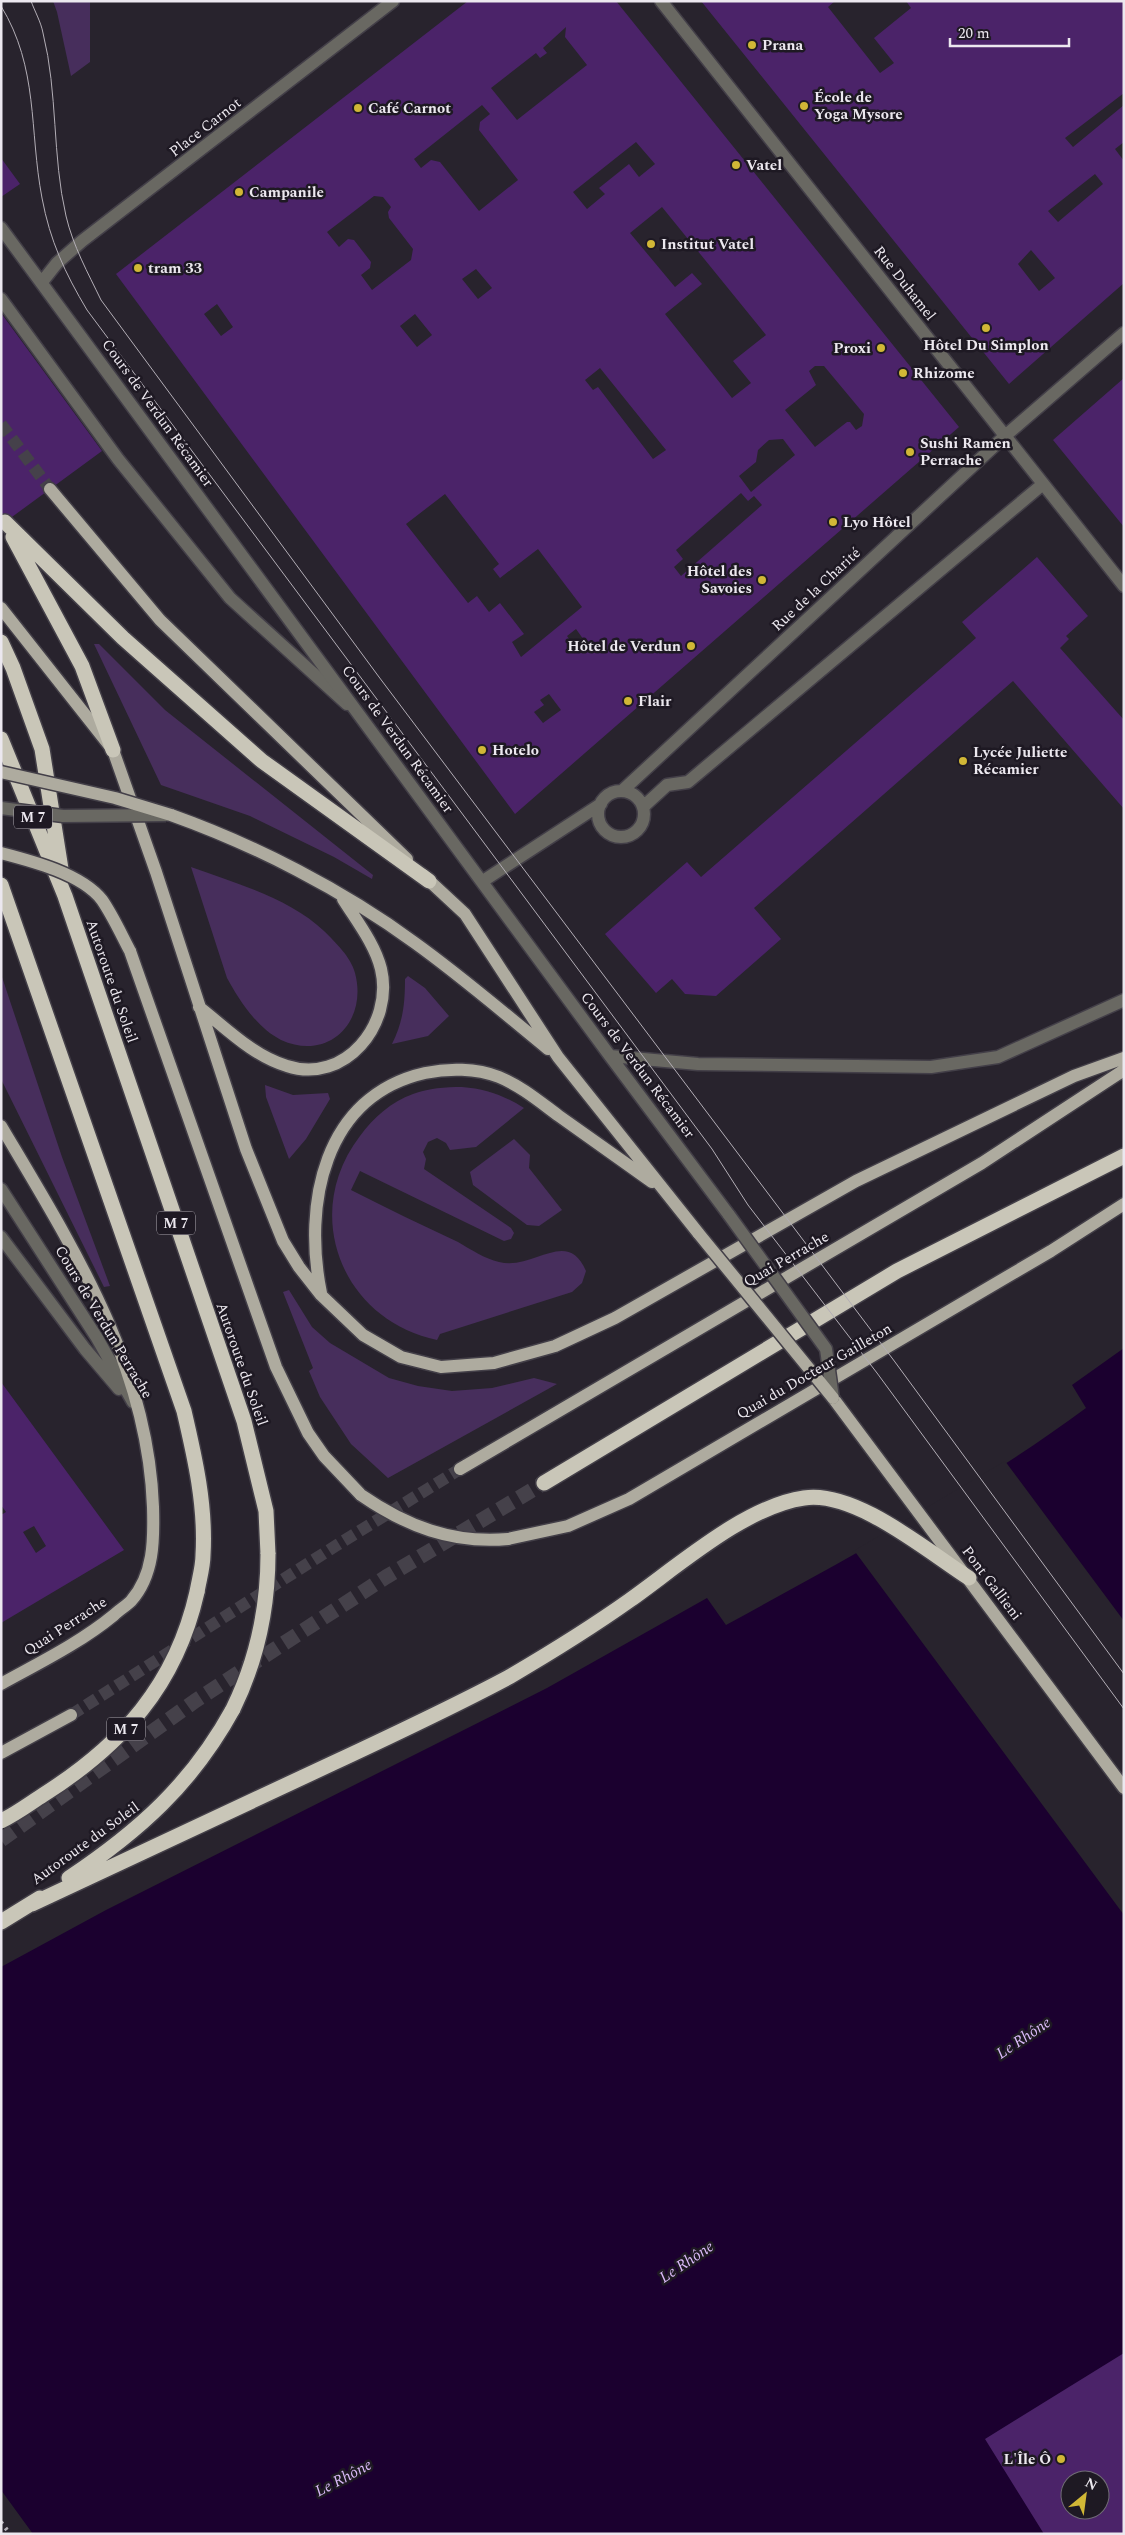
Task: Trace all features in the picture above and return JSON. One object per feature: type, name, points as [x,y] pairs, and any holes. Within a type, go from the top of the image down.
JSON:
[{"type":"highway","points":[[113,750],[82,666],[5,522],[123,638],[262,761],[430,881]]},
{"type":"highway","points":[[1,642],[14,668],[42,750],[65,896]]},
{"type":"highway","name":"Autoroute du Soleil","points":[[1,739],[65,896],[246,1428],[266,1511],[268,1554],[266,1606],[244,1687],[202,1760],[159,1810],[101,1857],[32,1904],[1,1922]]},
{"type":"highway","name":"M 7","points":[[1,886],[184,1411],[198,1471],[202,1511],[203,1555],[197,1592],[186,1634],[175,1659],[150,1702],[132,1724],[75,1775],[1,1821]]},
{"type":"highway","points":[[544,1483],[897,1271],[1124,1156]]},
{"type":"highway","points":[[32,1904],[370,1745],[509,1676],[615,1611],[730,1529],[756,1514],[804,1498],[836,1500],[878,1518],[969,1578]]},
{"type":"main road","points":[[50,489],[160,620],[465,914],[558,1057]]},
{"type":"main road","points":[[1,608],[113,750],[132,801],[246,1149],[273,1219],[299,1267],[321,1295],[363,1335],[401,1357],[441,1368],[494,1363],[555,1346],[615,1318],[856,1181],[1074,1076],[1124,1058]]},
{"type":"main road","points":[[1,772],[115,798],[171,815],[222,833],[282,862],[342,896],[413,942],[558,1057]]},
{"type":"main road","name":"Quai du Docteur Gailleton","points":[[1,853],[30,860],[82,884],[100,898],[130,951],[276,1366],[308,1433],[324,1456],[361,1495],[401,1520],[433,1533],[471,1540],[508,1539],[568,1526],[629,1499],[1051,1251],[1124,1204]]},
{"type":"main road","points":[[199,1007],[255,1051],[288,1067],[303,1070],[316,1069],[350,1056],[373,1030],[383,994],[381,969],[376,955],[342,896]]},
{"type":"main road","name":"Pont Gallieni","points":[[558,1057],[833,1398],[1124,1788]]},
{"type":"main road","points":[[321,1295],[315,1265],[314,1236],[317,1194],[325,1162],[334,1142],[368,1100],[394,1083],[410,1076],[457,1069],[498,1076],[524,1091],[664,1190]]},
{"type":"main road","name":"Quai Perrache","points":[[460,1469],[982,1163],[1124,1070]]},
{"type":"main road","name":"Quai Perrache","points":[[1,1126],[74,1251],[120,1347],[147,1449],[152,1487],[154,1541],[147,1572],[131,1600],[98,1628],[1,1684]]},
{"type":"main road","points":[[1,1753],[71,1715]]},
{"type":"street","name":"Place Carnot","points":[[42,282],[57,263],[82,241],[393,1]]},
{"type":"street","name":"Rue Duhamel","points":[[661,1],[1124,586]]},
{"type":"street","name":"Cours de Verdun Récamier","points":[[1,228],[826,1349],[833,1398]]},
{"type":"street","points":[[1,299],[118,459],[230,598],[360,715]]},
{"type":"street","name":"Rue de la Charité","points":[[622,790],[1005,436],[1124,333]]},
{"type":"street","points":[[643,807],[667,785],[688,782],[1043,484]]},
{"type":"street","points":[[482,881],[601,804],[609,794],[622,790],[636,795],[643,807],[643,822],[640,828],[634,834],[620,837],[606,832],[598,818],[601,804]]},
{"type":"street","points":[[1,808],[63,816],[171,815]]},
{"type":"street","points":[[610,1056],[698,1064],[931,1067],[998,1057],[1124,1000]]},
{"type":"street","name":"Cours de Verdun Perrache","points":[[1,1189],[97,1338],[138,1411]]},
{"type":"street","name":"Cours de Verdun Perrache","points":[[1,1237],[85,1349],[138,1411]]},
{"type":"shaded area","points":[[53,1],[90,1],[90,62],[71,76],[57,12]]},
{"type":"shaded area","points":[[94,644],[99,644],[165,710],[373,875],[372,879],[334,857],[250,816],[161,785]]},
{"type":"shaded area","points":[[191,867],[261,893],[295,909],[310,919],[338,945],[353,967],[358,991],[356,1007],[350,1021],[341,1033],[329,1041],[315,1046],[298,1045],[272,1035],[257,1021],[243,1004],[227,978]]},
{"type":"shaded area","points":[[1,974],[62,1157],[110,1286],[104,1287],[1,1079]]},
{"type":"shaded area","points":[[408,976],[425,988],[449,1016],[428,1036],[392,1044],[401,1020],[404,1005],[405,979]]},
{"type":"shaded area","points":[[265,1085],[293,1095],[328,1093],[330,1099],[306,1139],[289,1159],[266,1097]]},
{"type":"shaded area","points":[[462,1087],[494,1093],[524,1108],[476,1147],[450,1150],[446,1143],[437,1138],[428,1142],[423,1152],[426,1159],[424,1169],[511,1228],[514,1233],[511,1239],[504,1241],[360,1171],[351,1190],[494,1261],[512,1263],[559,1251],[569,1252],[578,1258],[586,1271],[582,1283],[572,1292],[440,1334],[437,1340],[404,1329],[376,1311],[355,1287],[340,1260],[333,1230],[333,1198],[342,1166],[360,1136],[384,1111],[397,1101],[419,1092],[437,1088]]},
{"type":"shaded area","points":[[514,1139],[530,1155],[529,1168],[562,1210],[539,1226],[527,1225],[473,1185],[470,1172]]},
{"type":"shaded area","points":[[289,1290],[312,1327],[330,1343],[389,1378],[418,1386],[452,1391],[492,1388],[534,1378],[557,1384],[388,1478],[351,1444],[320,1397],[309,1371],[313,1368],[283,1292]]},
{"type":"water","name":"Le Rhône","points":[[1124,1348],[1124,2534],[1,2534],[1,1967],[106,1910],[547,1688],[707,1598],[726,1625],[910,1522],[1000,1468],[1086,1408],[1072,1385]]},
{"type":"pier","points":[[1005,1461],[1124,1621],[1124,1915],[856,1553],[852,1552]]},
{"type":"pier","points":[[1,2490],[33,2534],[1,2534]]},
{"type":"building","points":[[468,1],[616,1],[959,427],[515,814],[116,274]],"holes":[[[566,27],[565,37],[587,65],[517,120],[491,88],[536,53],[540,58],[547,53],[543,48]],[[482,105],[490,114],[480,122],[479,130],[518,180],[479,211],[440,162],[431,160],[421,168],[414,159]],[[636,142],[655,164],[639,177],[629,164],[599,188],[605,194],[587,209],[573,192]],[[374,196],[383,197],[391,207],[388,212],[389,218],[413,249],[411,260],[372,290],[361,275],[370,268],[371,262],[354,240],[348,239],[339,247],[327,232]],[[662,207],[766,335],[733,361],[751,383],[732,398],[665,314],[702,284],[692,273],[675,287],[630,233]],[[476,269],[492,288],[478,299],[462,279]],[[217,304],[233,327],[221,336],[204,314]],[[415,314],[432,335],[417,347],[400,326]],[[815,366],[824,366],[864,414],[862,426],[856,430],[850,422],[847,422],[815,447],[785,410],[816,385],[809,371]],[[600,368],[666,450],[653,459],[598,387],[593,390],[585,380]],[[783,439],[795,455],[751,492],[739,476],[756,462],[758,450],[769,440]],[[741,493],[748,501],[754,496],[762,505],[681,576],[674,567],[683,559],[676,550]],[[445,494],[499,564],[493,569],[500,578],[538,549],[582,607],[521,657],[512,642],[524,634],[500,603],[489,612],[477,596],[468,603],[406,524]],[[576,629],[586,643],[574,653],[574,646],[567,636]],[[549,694],[561,710],[543,723],[534,712],[544,705],[540,700]]]},
{"type":"building","points":[[701,1],[835,1],[828,7],[880,73],[894,63],[874,38],[911,8],[906,1],[1124,1],[1124,93],[1065,138],[1073,147],[1124,105],[1124,142],[1115,149],[1124,161],[1124,283],[1009,384]],"holes":[[[1095,174],[1103,184],[1058,222],[1048,211]],[[1031,250],[1055,278],[1039,291],[1018,264]]]},
{"type":"building","points":[[1,158],[20,184],[1,197]]},
{"type":"building","points":[[1,313],[102,451],[1,525]]},
{"type":"building","points":[[1124,378],[1124,527],[1053,440]]},
{"type":"building","points":[[1037,557],[1088,616],[1066,636],[1069,639],[1060,648],[1124,720],[1124,809],[1013,681],[754,908],[781,939],[716,996],[685,994],[672,979],[656,993],[605,934],[687,862],[701,877],[976,638],[962,622]]},
{"type":"building","points":[[1,1382],[124,1550],[1,1623],[1,1515],[6,1512],[1,1505]],"holes":[[[34,1526],[46,1546],[36,1553],[23,1532]]]},
{"type":"building","name":"L'Île Ô","points":[[1124,2353],[1124,2534],[1044,2534],[985,2439]]},
{"type":"tunnel","points":[[1,424],[50,489]]},
{"type":"tunnel","points":[[71,1715],[337,1545],[460,1469]]},
{"type":"tunnel","points":[[1,1840],[195,1701],[386,1577],[544,1483]]},
{"type":"tram line","points":[[31,1],[42,29],[48,56],[59,171],[66,216],[77,249],[101,300],[379,677],[895,1362],[1124,1674]]},
{"type":"tram line","points":[[1,6],[13,29],[22,53],[27,76],[38,173],[45,214],[65,270],[87,310],[712,1149],[748,1205],[877,1373],[1124,1709]]},
{"type":"railway","points":[[1,2522],[10,2534]]},
{"type":"place","name":"Prana","points":[[752,45]]},
{"type":"place","name":"École de Yoga Mysore","points":[[804,106]]},
{"type":"place","name":"Café Carnot","points":[[358,108]]},
{"type":"place","name":"Vatel","points":[[736,165]]},
{"type":"place","name":"Campanile","points":[[239,192]]},
{"type":"place","name":"Institut Vatel","points":[[651,244]]},
{"type":"place","name":"tram 33","points":[[138,268]]},
{"type":"place","name":"Hôtel Du Simplon","points":[[986,328]]},
{"type":"place","name":"Proxi","points":[[881,348]]},
{"type":"place","name":"Rhizome","points":[[903,373]]},
{"type":"place","name":"Sushi Ramen Perrache","points":[[910,452]]},
{"type":"place","name":"Lyo Hôtel","points":[[833,522]]},
{"type":"place","name":"Hôtel des Savoies","points":[[762,580]]},
{"type":"place","name":"Hôtel de Verdun","points":[[691,646]]},
{"type":"place","name":"Flair","points":[[628,701]]},
{"type":"place","name":"Hotelo","points":[[482,750]]},
{"type":"place","name":"Lycée Juliette Récamier","points":[[963,761]]},
{"type":"place","name":"L'Île Ô","points":[[1061,2459]]}]
